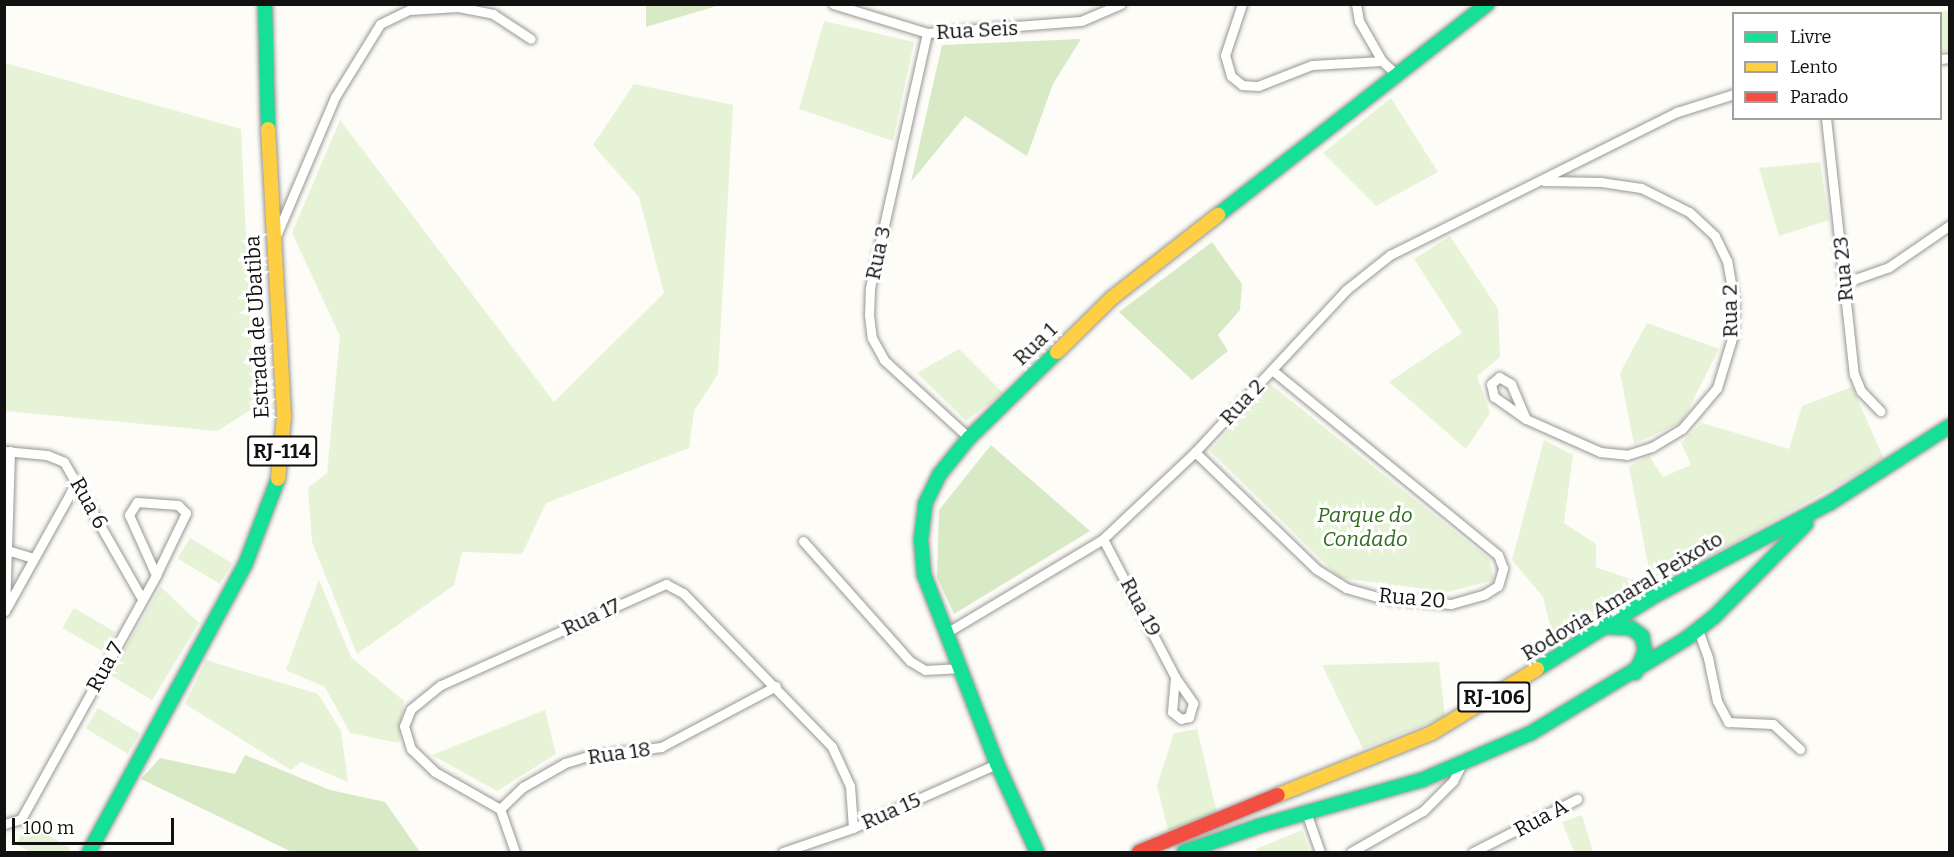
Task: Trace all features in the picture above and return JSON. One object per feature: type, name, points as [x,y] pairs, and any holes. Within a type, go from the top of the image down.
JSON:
[{"type":"main road","name":"Estrada de Ubatiba","points":[[89,852],[245,565],[279,477],[284,417],[273,244],[265,4]]},
{"type":"main road","name":"Rua 1","points":[[1037,852],[997,764],[924,575],[921,539],[925,504],[934,484],[969,438],[1112,298],[1487,4]]},
{"type":"main road","name":"Rodovia Amaral Peixoto","points":[[1139,852],[1432,733],[1701,569],[1830,503],[1950,426]]},
{"type":"main road","name":"Rodovia Amaral Peixoto","points":[[1184,852],[1461,765],[1531,733],[1635,673],[1698,630],[1830,503]]},
{"type":"main road","points":[[1605,627],[1631,628],[1642,636],[1645,651],[1635,673]]},
{"type":"street","name":"Rua Seis","points":[[833,4],[927,33],[1082,21],[1121,4]]},
{"type":"street","points":[[1242,4],[1225,54],[1232,76],[1242,85],[1258,86],[1312,65],[1382,61]]},
{"type":"street","points":[[1356,4],[1359,21],[1382,61],[1396,74]]},
{"type":"street","points":[[273,244],[335,97],[380,24],[409,10],[458,7],[493,14],[531,39]]},
{"type":"street","name":"Rua 3","points":[[927,33],[870,288],[869,315],[872,338],[884,360],[969,438]]},
{"type":"street","name":"Rua 2","points":[[946,633],[1103,538],[1195,452],[1346,290],[1390,255],[1542,182],[1677,112],[1732,95]]},
{"type":"street","name":"Rua 23","points":[[1826,120],[1855,380],[1880,411]]},
{"type":"street","name":"Rua 2","points":[[1526,420],[1511,384],[1506,378],[1494,379],[1491,390],[1494,397],[1526,420],[1600,452],[1627,455],[1652,447],[1682,429],[1716,388],[1733,335],[1734,300],[1726,261],[1715,236],[1689,212],[1641,188],[1601,182],[1542,182]]},
{"type":"street","points":[[1844,283],[1889,267],[1950,225]]},
{"type":"street","name":"Rua 20","points":[[1195,452],[1316,569],[1346,588],[1381,598],[1450,604],[1485,594],[1498,586],[1503,568],[1498,555],[1272,370]]},
{"type":"street","points":[[5,611],[7,451]]},
{"type":"street","name":"Rua 6","points":[[7,451],[55,457],[69,468],[142,599]]},
{"type":"street","points":[[5,611],[76,483]]},
{"type":"street","points":[[65,502],[87,500]]},
{"type":"street","name":"Rua 7","points":[[4,824],[21,819],[156,574],[186,513],[178,505],[143,502],[132,504],[129,510],[156,574]]},
{"type":"street","name":"Rua 19","points":[[1103,538],[1175,677]]},
{"type":"street","points":[[802,541],[909,662],[925,670],[961,668]]},
{"type":"street","points":[[7,550],[33,558]]},
{"type":"street","name":"Rua 17","points":[[500,809],[418,758],[404,726],[411,709],[432,690],[651,588],[666,584],[678,589],[776,686],[832,747],[850,786],[853,828]]},
{"type":"street","points":[[1698,630],[1708,658],[1717,701],[1728,722],[1769,723],[1800,749]]},
{"type":"street","name":"Rua 18","points":[[500,809],[523,787],[565,763],[588,756],[661,747],[776,686]]},
{"type":"street","name":"Rua 15","points":[[783,852],[853,828],[997,764]]},
{"type":"street","points":[[1352,852],[1423,811],[1454,781],[1461,765]]},
{"type":"street","name":"Rua A","points":[[1473,852],[1577,799]]},
{"type":"street","points":[[500,809],[515,852]]},
{"type":"street","points":[[1306,812],[1320,852]]},
{"type":"green space","points":[[646,4],[720,5],[646,27]]},
{"type":"green space","points":[[1949,11],[1949,50],[1942,52],[1942,12],[1934,12]]},
{"type":"green space","points":[[824,21],[914,42],[893,141],[799,109]]},
{"type":"green space","points":[[1081,39],[1053,84],[1027,156],[965,116],[911,182],[942,45]]},
{"type":"green space","points":[[5,63],[241,129],[254,408],[217,431],[5,411]]},
{"type":"green space","points":[[634,84],[733,105],[718,374],[694,411],[689,448],[546,503],[522,554],[462,552],[454,585],[357,654],[312,542],[308,488],[327,473],[340,336],[292,233],[340,120],[554,402],[664,293],[639,197],[593,145]]},
{"type":"green space","points":[[1391,98],[1438,172],[1376,206],[1323,153]]},
{"type":"green space","points":[[1820,162],[1829,220],[1779,236],[1759,168]]},
{"type":"green space","points":[[1450,236],[1498,309],[1500,357],[1477,376],[1490,413],[1466,449],[1389,382],[1462,333],[1414,259]]},
{"type":"green space","points":[[1212,242],[1242,284],[1240,310],[1218,335],[1228,351],[1192,380],[1119,312]]},
{"type":"green space","points":[[1647,323],[1719,349],[1682,422],[1634,444],[1620,373]]},
{"type":"green space","points":[[959,349],[1003,393],[966,421],[917,373]]},
{"type":"green space","name":"Parque do Condado","points":[[1270,384],[1489,559],[1494,580],[1448,592],[1340,578],[1210,451]]},
{"type":"green space","points":[[1852,387],[1884,459],[1701,561],[1651,579],[1629,467],[1649,456],[1663,477],[1691,465],[1681,443],[1702,423],[1789,449],[1802,406]]},
{"type":"green space","points":[[1544,440],[1573,455],[1564,523],[1596,544],[1596,567],[1644,584],[1554,641],[1543,597],[1512,560]]},
{"type":"green space","points":[[991,445],[1090,531],[954,614],[937,577],[939,510]]},
{"type":"green space","points":[[190,538],[232,563],[220,584],[178,559]]},
{"type":"green space","points":[[319,580],[351,657],[404,701],[399,743],[350,733],[325,687],[286,670]]},
{"type":"green space","points":[[161,587],[199,623],[152,700],[110,675]]},
{"type":"green space","points":[[74,608],[116,632],[104,652],[62,628]]},
{"type":"green space","points":[[206,660],[318,694],[341,731],[348,782],[301,762],[291,770],[185,704]]},
{"type":"green space","points":[[1439,662],[1445,717],[1363,749],[1322,665]]},
{"type":"green space","points":[[98,708],[140,733],[128,754],[86,729]]},
{"type":"green space","points":[[545,710],[556,754],[497,791],[432,755]]},
{"type":"green space","points":[[1197,729],[1217,813],[1168,831],[1157,786],[1174,733]]},
{"type":"green space","points":[[245,755],[330,790],[385,802],[420,852],[292,852],[141,779],[160,758],[235,774]]},
{"type":"green space","points":[[1582,815],[1593,852],[1574,852],[1562,822]]},
{"type":"green space","points":[[28,823],[70,848],[68,852],[31,852],[16,844]]},
{"type":"green space","points":[[1302,830],[1310,852],[1257,852],[1256,849]]},
{"type":"traffic: fast","points":[[265,4],[268,129]]},
{"type":"traffic: fast","points":[[1218,215],[1487,4]]},
{"type":"traffic: fast","points":[[1037,852],[997,764],[924,575],[921,539],[925,504],[939,475],[969,438],[1057,352]]},
{"type":"traffic: fast","points":[[1537,669],[1656,595],[1830,503],[1950,426]]},
{"type":"traffic: fast","points":[[89,852],[245,565],[278,479]]},
{"type":"traffic: fast","points":[[1184,852],[1259,826],[1422,780],[1531,733],[1687,638],[1714,617],[1806,524]]},
{"type":"traffic: fast","points":[[1605,627],[1631,628],[1642,636],[1645,651],[1635,673]]},
{"type":"traffic: slow","points":[[268,129],[284,417],[278,479]]},
{"type":"traffic: slow","points":[[1057,352],[1112,298],[1218,215]]},
{"type":"traffic: slow","points":[[1278,795],[1432,733],[1537,669]]},
{"type":"traffic: jam","points":[[1139,852],[1278,795]]}]
